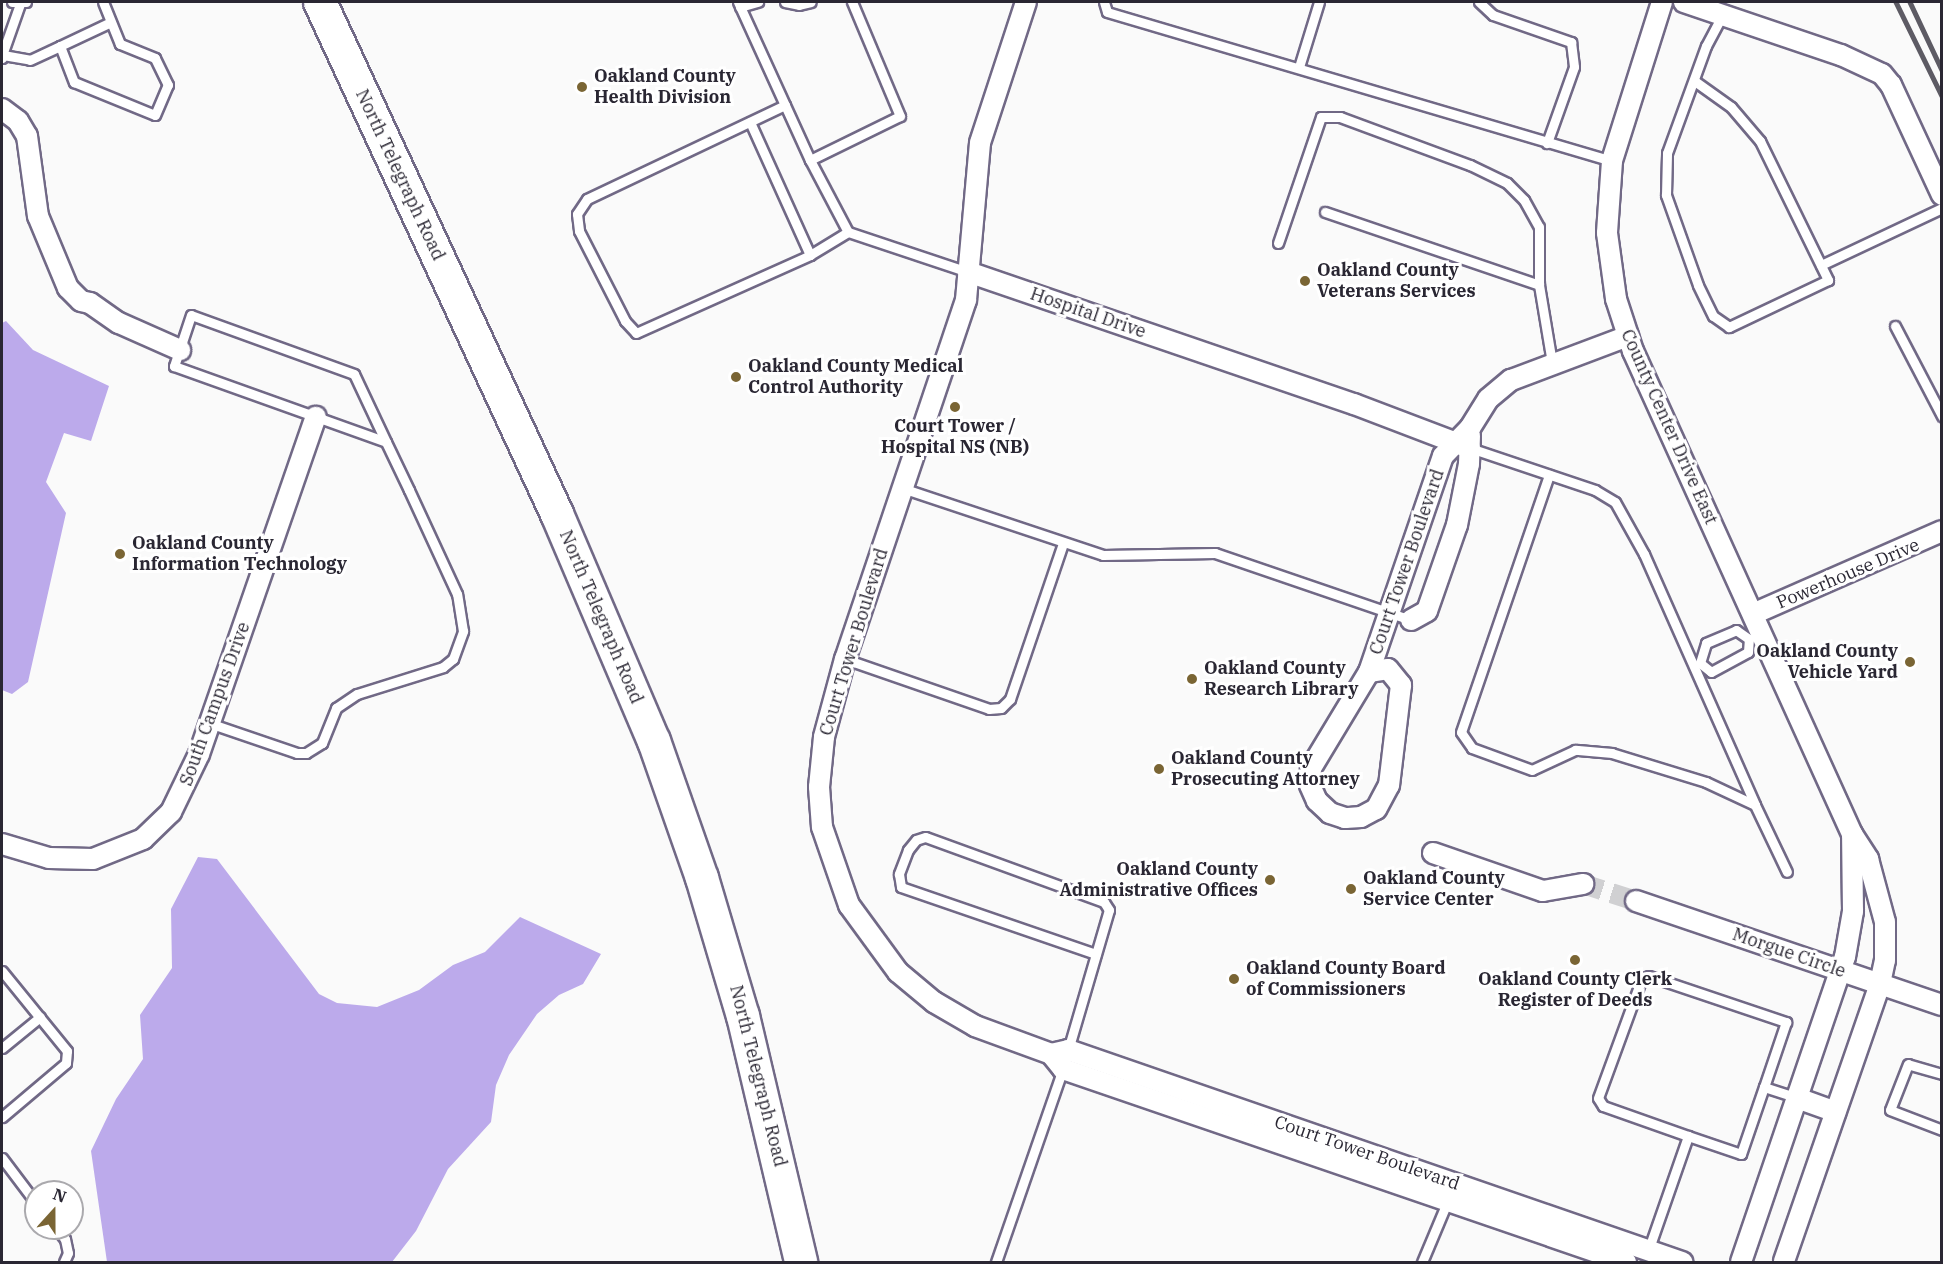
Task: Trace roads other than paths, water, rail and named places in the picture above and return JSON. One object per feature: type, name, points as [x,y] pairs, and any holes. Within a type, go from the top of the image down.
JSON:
[{"type":"main road","name":"North Telegraph Road","points":[[320,2],[557,513],[654,741],[702,878],[743,1016],[801,1263]]},
{"type":"street","points":[[968,272],[980,143],[1026,2]]},
{"type":"street","name":"County Center Drive East","points":[[1662,2],[1612,161],[1608,251],[1628,336],[1753,614],[1756,637],[1852,834],[1869,859],[1883,909],[1886,947],[1880,984],[1784,1263]]},
{"type":"street","points":[[1684,2],[1841,55],[1882,75],[1891,86],[1941,195]]},
{"type":"street","points":[[2,109],[13,116],[25,131],[38,216],[50,250],[67,278],[76,279],[89,293],[90,303],[127,327],[180,350]]},
{"type":"street","name":"Hospital Drive","points":[[968,272],[1354,404],[1462,446]]},
{"type":"street","name":"Court Tower Boulevard","points":[[968,272],[966,300],[845,659],[824,737],[819,787],[826,845],[849,906],[887,960],[922,993],[975,1026],[1061,1058],[1451,1192],[1682,1263]]},
{"type":"street","name":"Court Tower Boulevard","points":[[1411,620],[1423,615],[1433,596],[1461,511],[1462,446],[1482,406],[1503,386],[1552,363],[1628,336]]},
{"type":"street","name":"South Campus Drive","points":[[2,844],[49,858],[78,861],[108,856],[135,844],[162,822],[178,801],[210,723],[316,417]]},
{"type":"street","name":"Court Tower Boulevard","points":[[1369,672],[1388,669],[1401,685],[1389,785],[1376,809],[1361,817],[1345,818],[1330,813],[1317,801],[1310,773],[1317,756],[1369,672],[1443,456],[1462,446]]},
{"type":"street","name":"Powerhouse Drive","points":[[1753,614],[1941,531]]},
{"type":"street","name":"County Center Drive East","points":[[1741,1263],[1841,971],[1853,911],[1852,834]]},
{"type":"street","points":[[1433,853],[1543,891],[1583,884]]},
{"type":"street","name":"Morgue Circle","points":[[1636,901],[1941,1005]]},
{"type":"street","points":[[1797,1098],[1836,1112]]},
{"type":"street","name":"Court Tower Boulevard","points":[[1451,1192],[1626,1263]]},
{"type":"lane","points":[[20,2],[2,56],[30,60],[111,22]]},
{"type":"lane","points":[[60,46],[74,82],[155,115],[168,85],[155,58],[120,44],[103,2]]},
{"type":"lane","points":[[758,2],[739,4],[810,160],[848,232],[968,272]]},
{"type":"lane","points":[[785,2],[799,5],[811,2]]},
{"type":"lane","points":[[810,160],[900,116],[852,2]]},
{"type":"lane","points":[[1104,2],[1107,12],[1612,161]]},
{"type":"lane","points":[[1299,67],[1319,2]]},
{"type":"lane","points":[[1479,2],[1493,15],[1571,42],[1574,67],[1547,143]]},
{"type":"lane","points":[[1696,82],[1731,107],[1760,141],[1828,280],[1729,327],[1713,316],[1698,285],[1666,195],[1667,153],[1696,82],[1706,46],[1723,14]]},
{"type":"lane","points":[[785,105],[587,199],[577,214],[579,231],[625,321],[636,333],[810,255],[848,232]]},
{"type":"lane","points":[[1278,243],[1321,117],[1340,117],[1470,165],[1507,183],[1524,200],[1539,227],[1539,285],[1552,363]]},
{"type":"lane","points":[[750,122],[810,255]]},
{"type":"lane","points":[[1821,265],[1941,208]]},
{"type":"lane","points":[[1325,212],[1539,285]]},
{"type":"lane","points":[[210,723],[297,753],[306,753],[322,743],[336,708],[357,694],[443,667],[453,659],[463,632],[457,594],[386,442],[354,374],[191,315],[174,366],[386,442]]},
{"type":"lane","points":[[1895,326],[1941,416]]},
{"type":"lane","points":[[1462,446],[1595,489],[1615,502],[1644,554],[1696,664],[1755,806],[1787,872]]},
{"type":"lane","points":[[1549,475],[1461,732],[1472,748],[1532,770],[1575,750],[1612,753],[1706,782],[1755,806]]},
{"type":"lane","points":[[902,488],[1063,543],[1116,557],[1215,553],[1411,620]]},
{"type":"lane","points":[[845,659],[989,709],[1001,708],[1010,699],[1063,543]]},
{"type":"lane","points":[[1736,630],[1756,637],[1748,652],[1711,672],[1696,664],[1706,643],[1736,630]]},
{"type":"lane","points":[[996,1263],[1096,954],[1109,910],[1104,902],[925,837],[916,840],[908,850],[899,874],[901,887],[1096,954]]},
{"type":"lane","points":[[2,1117],[66,1063],[68,1051],[3,976]]},
{"type":"lane","points":[[1649,976],[1786,1022],[1741,1154],[1688,1136],[1603,1106],[1598,1098],[1642,978],[1649,976]]},
{"type":"lane","points":[[2,1048],[40,1017]]},
{"type":"lane","points":[[1941,1074],[1908,1064],[1890,1110],[1941,1130]]},
{"type":"lane","points":[[1764,1087],[1797,1098]]},
{"type":"lane","points":[[1648,1251],[1688,1136]]},
{"type":"lane","points":[[2,1158],[24,1187]]},
{"type":"lane","points":[[1422,1263],[1451,1192]]},
{"type":"lane","points":[[63,1240],[66,1246],[64,1263]]},
{"type":"tunnel","points":[[1583,884],[1636,901]]},
{"type":"railway","points":[[1896,2],[1942,96]]},
{"type":"railway","points":[[1910,2],[1942,70]]},
{"type":"place","name":"Oakland County Health Division","points":[[582,87]]},
{"type":"place","name":"Oakland County Veterans Services","points":[[1305,281]]},
{"type":"place","name":"Oakland County Medical Control Authority","points":[[736,377]]},
{"type":"place","name":"Court Tower / Hospital NS (NB)","points":[[955,407]]},
{"type":"place","name":"Oakland County Information Technology","points":[[120,554]]},
{"type":"place","name":"Oakland County Vehicle Yard","points":[[1910,662]]},
{"type":"place","name":"Oakland County Research Library","points":[[1192,679]]},
{"type":"place","name":"Oakland County Prosecuting Attorney","points":[[1159,769]]},
{"type":"place","name":"Oakland County Administrative Offices","points":[[1270,880]]},
{"type":"place","name":"Oakland County Service Center","points":[[1351,889]]},
{"type":"place","name":"Oakland County Clerk Register of Deeds","points":[[1575,960]]},
{"type":"place","name":"Oakland County Board of Commissioners","points":[[1234,979]]}]
